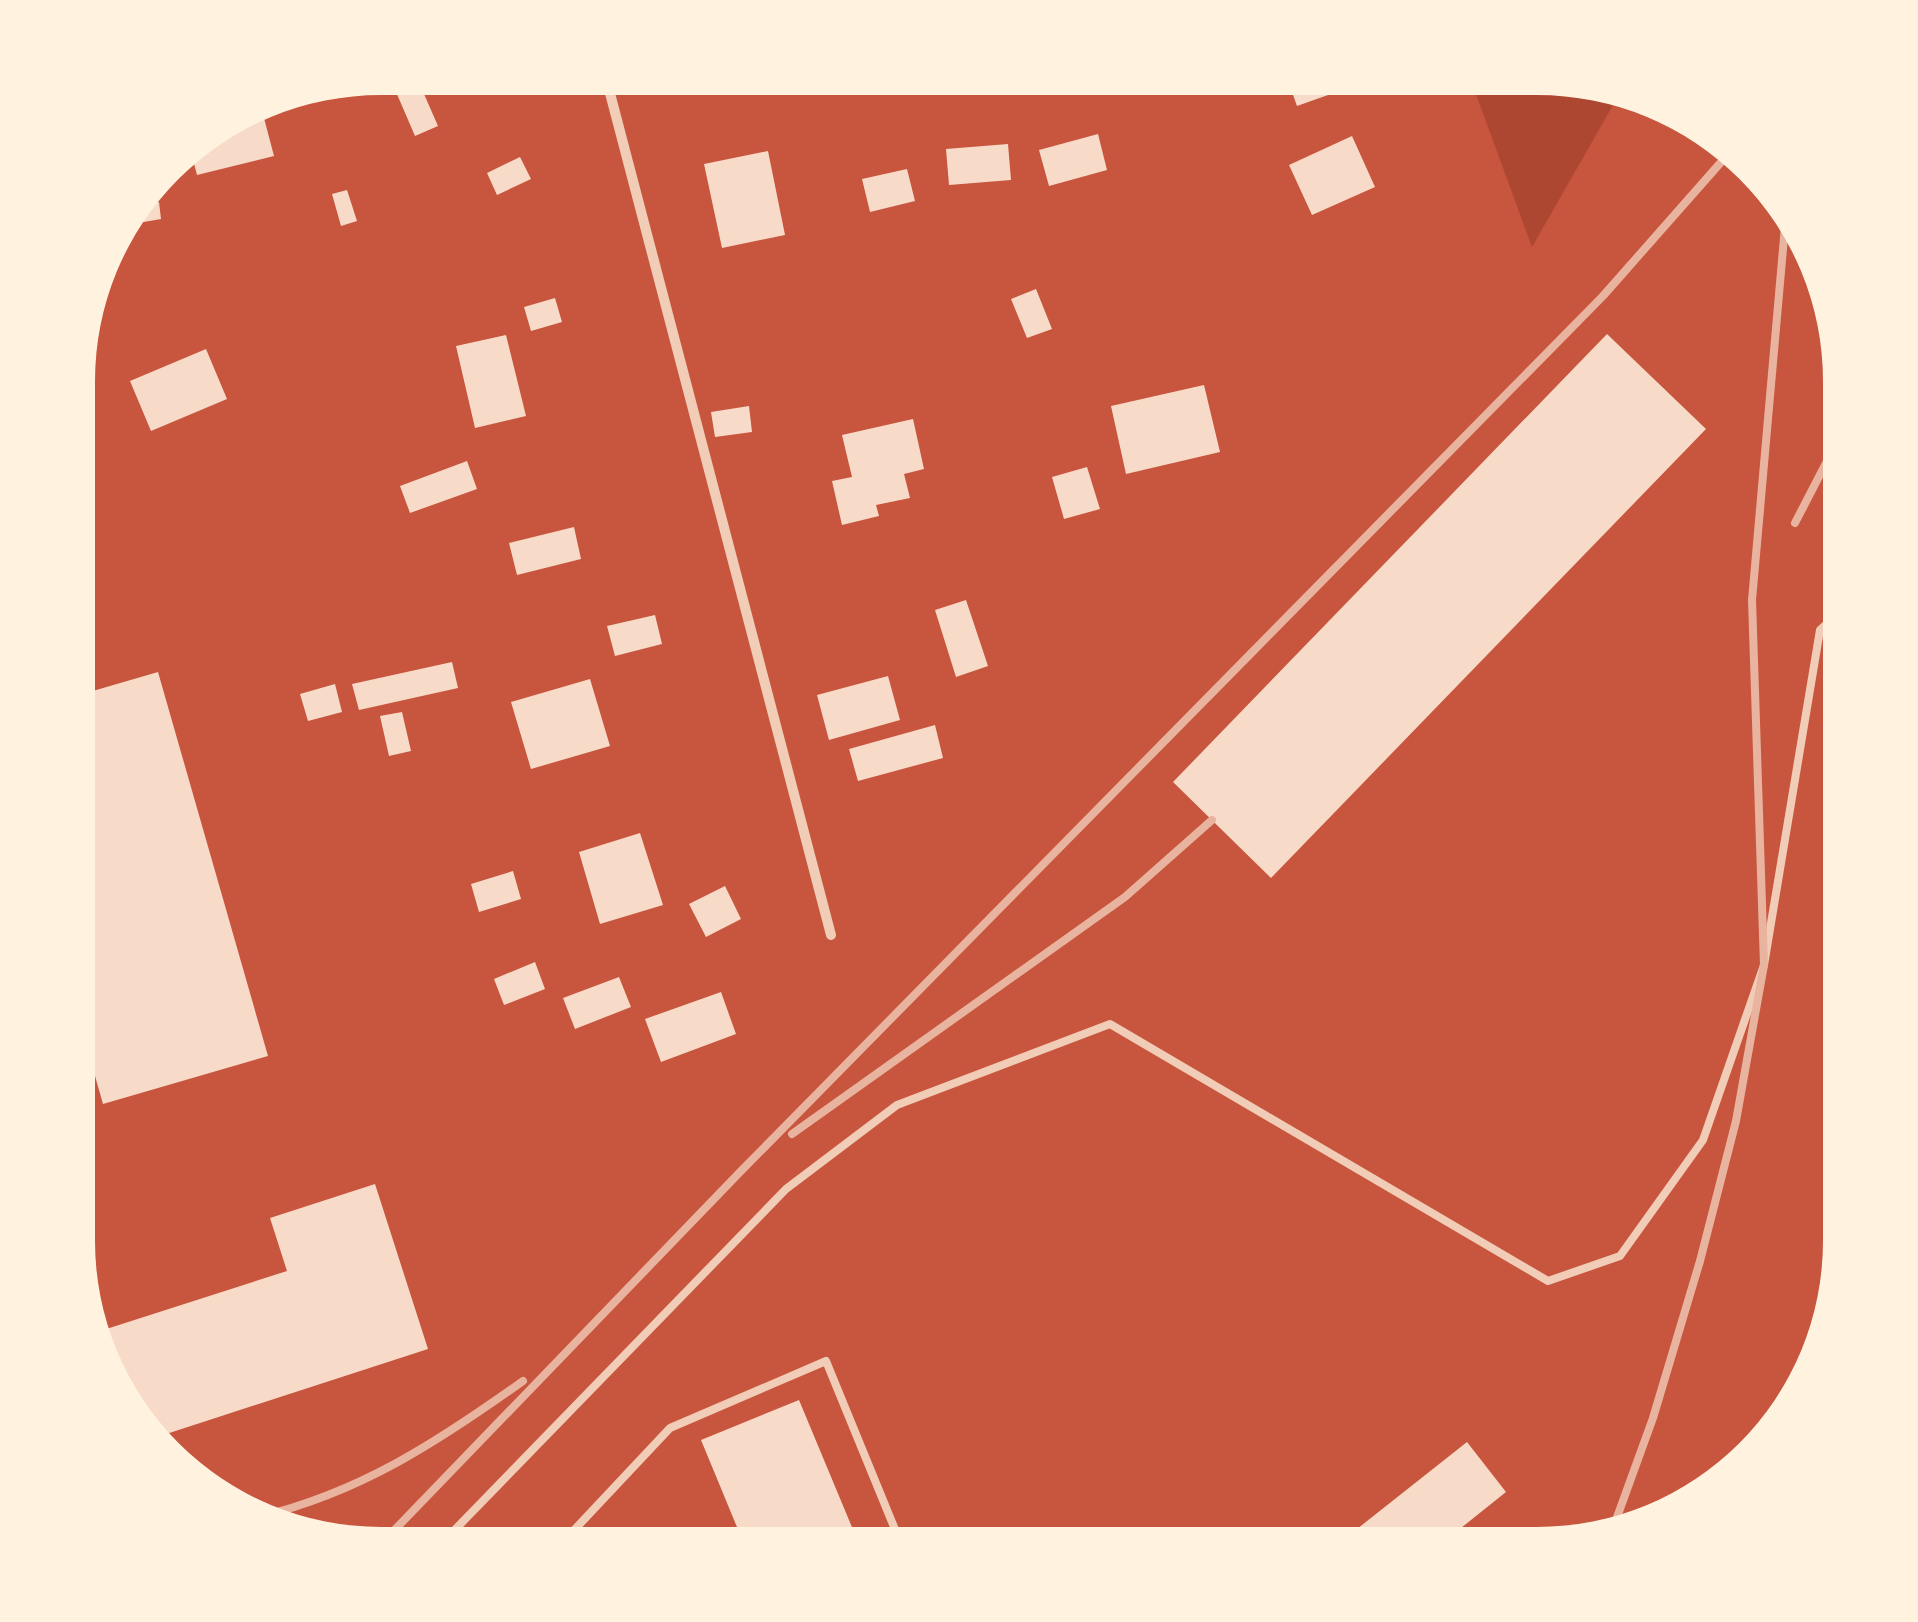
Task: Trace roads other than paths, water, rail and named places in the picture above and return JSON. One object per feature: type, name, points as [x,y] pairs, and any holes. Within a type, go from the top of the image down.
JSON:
[{"type":"street","points":[[611,96],[831,935]]},
{"type":"lane","points":[[459,1527],[786,1189],[896,1104],[1110,1024],[1548,1281],[1620,1256],[1704,1140],[1764,965],[1822,628]]},
{"type":"lane","points":[[577,1527],[670,1428],[826,1361],[894,1527]]},
{"type":"railway","points":[[397,1527],[741,1171],[1603,296],[1721,163]]},
{"type":"railway","points":[[1618,1515],[1653,1418],[1700,1261],[1736,1121],[1764,965],[1752,600],[1784,237]]},
{"type":"railway","points":[[1795,523],[1822,471]]},
{"type":"railway","points":[[792,1134],[1125,897],[1212,820]]},
{"type":"railway","points":[[285,1510],[331,1494],[397,1462],[523,1381]]}]
